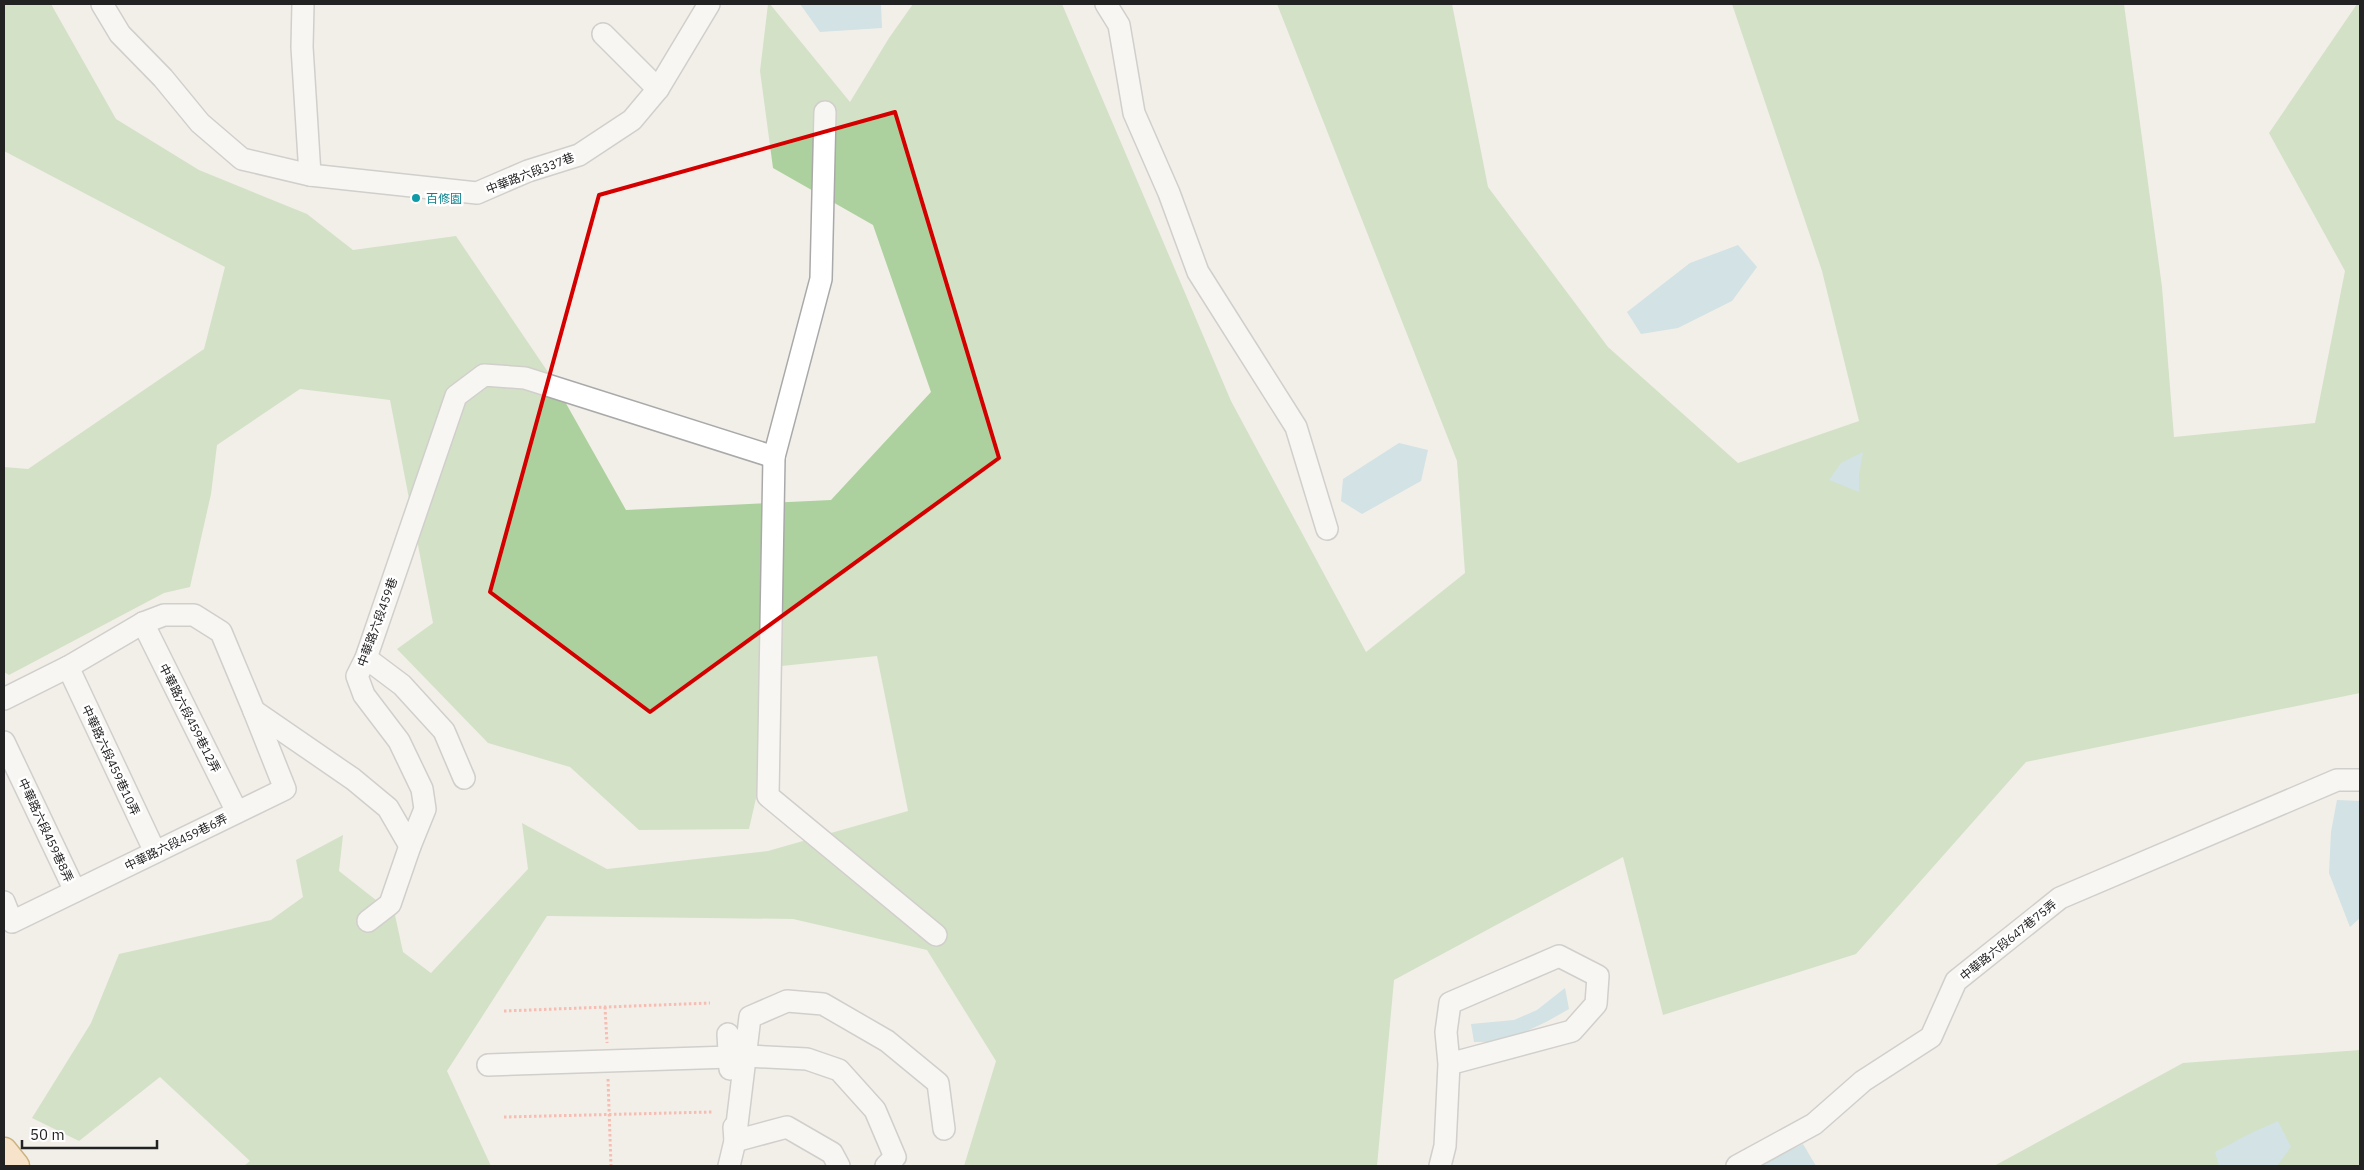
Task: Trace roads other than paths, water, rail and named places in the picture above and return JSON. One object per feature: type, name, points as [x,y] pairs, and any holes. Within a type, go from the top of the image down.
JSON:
[{"type":"main road","points":[[4,1151],[16,1166]]},
{"type":"lane","name":"中華路六段337巷","points":[[102,4],[120,34],[164,78],[200,123],[242,159],[310,175],[477,193],[528,171],[579,155],[632,120],[658,89],[709,4]]},
{"type":"lane","points":[[303,4],[302,47],[310,175]]},
{"type":"lane","points":[[1106,4],[1119,25],[1134,113],[1169,193],[1198,272],[1296,427],[1327,529]]},
{"type":"lane","points":[[604,34],[658,89]]},
{"type":"lane","points":[[825,112],[821,280],[774,458],[768,796],[936,935]]},
{"type":"lane","name":"中華路六段459巷","points":[[410,846],[425,809],[422,789],[399,741],[364,695],[356,676],[366,658],[456,396],[484,376],[525,378],[774,458]]},
{"type":"lane","points":[[4,699],[68,667],[143,623],[164,616],[194,615],[221,632],[254,711],[353,780],[388,808],[410,846],[390,904],[368,921]]},
{"type":"lane","name":"中華路六段459巷12弄","points":[[143,623],[237,812]]},
{"type":"lane","points":[[366,658],[402,685],[444,732],[464,778]]},
{"type":"lane","name":"中華路六段459巷10弄","points":[[68,667],[155,852]]},
{"type":"lane","name":"中華路六段459巷6弄","points":[[4,902],[8,922],[285,789],[254,711]]},
{"type":"lane","name":"中華路六段459巷8弄","points":[[4,742],[75,891]]},
{"type":"lane","name":"中華路六段647巷75弄","points":[[1737,1166],[1814,1124],[1863,1081],[1931,1037],[1956,981],[2060,898],[2337,780],[2360,780]]},
{"type":"lane","points":[[1440,1166],[1445,1146],[1450,1064],[1446,1032],[1450,1003],[1559,956],[1598,976],[1596,1004],[1572,1031],[1450,1064]]},
{"type":"lane","points":[[729,1166],[735,1141],[738,1056],[750,1017],[787,1001],[823,1004],[887,1041],[938,1083],[944,1129]]},
{"type":"lane","points":[[728,1034],[738,1056]]},
{"type":"lane","points":[[488,1065],[738,1056],[807,1059],[839,1070],[875,1110],[894,1157],[886,1166]]},
{"type":"lane","points":[[735,1141],[787,1127],[832,1153],[839,1166]]},
{"type":"water","points":[[800,4],[881,4],[882,28],[820,32]]},
{"type":"water","points":[[1738,245],[1757,267],[1732,301],[1678,328],[1641,334],[1627,312],[1690,263]]},
{"type":"water","points":[[1399,443],[1428,450],[1421,481],[1362,514],[1341,501],[1343,479]]},
{"type":"water","points":[[1863,452],[1859,475],[1859,492],[1829,480],[1841,463]]},
{"type":"water","points":[[2337,800],[2360,801],[2360,918],[2350,927],[2329,873],[2331,832]]},
{"type":"water","points":[[1565,988],[1569,1009],[1503,1042],[1474,1042],[1471,1024],[1514,1020],[1537,1010]]},
{"type":"water","points":[[2278,1121],[2291,1147],[2277,1166],[2219,1166],[2215,1152]]},
{"type":"water","points":[[1803,1144],[1816,1166],[1759,1166],[1760,1165]]},
{"type":"place","name":"百修園","points":[[416,198]]}]
